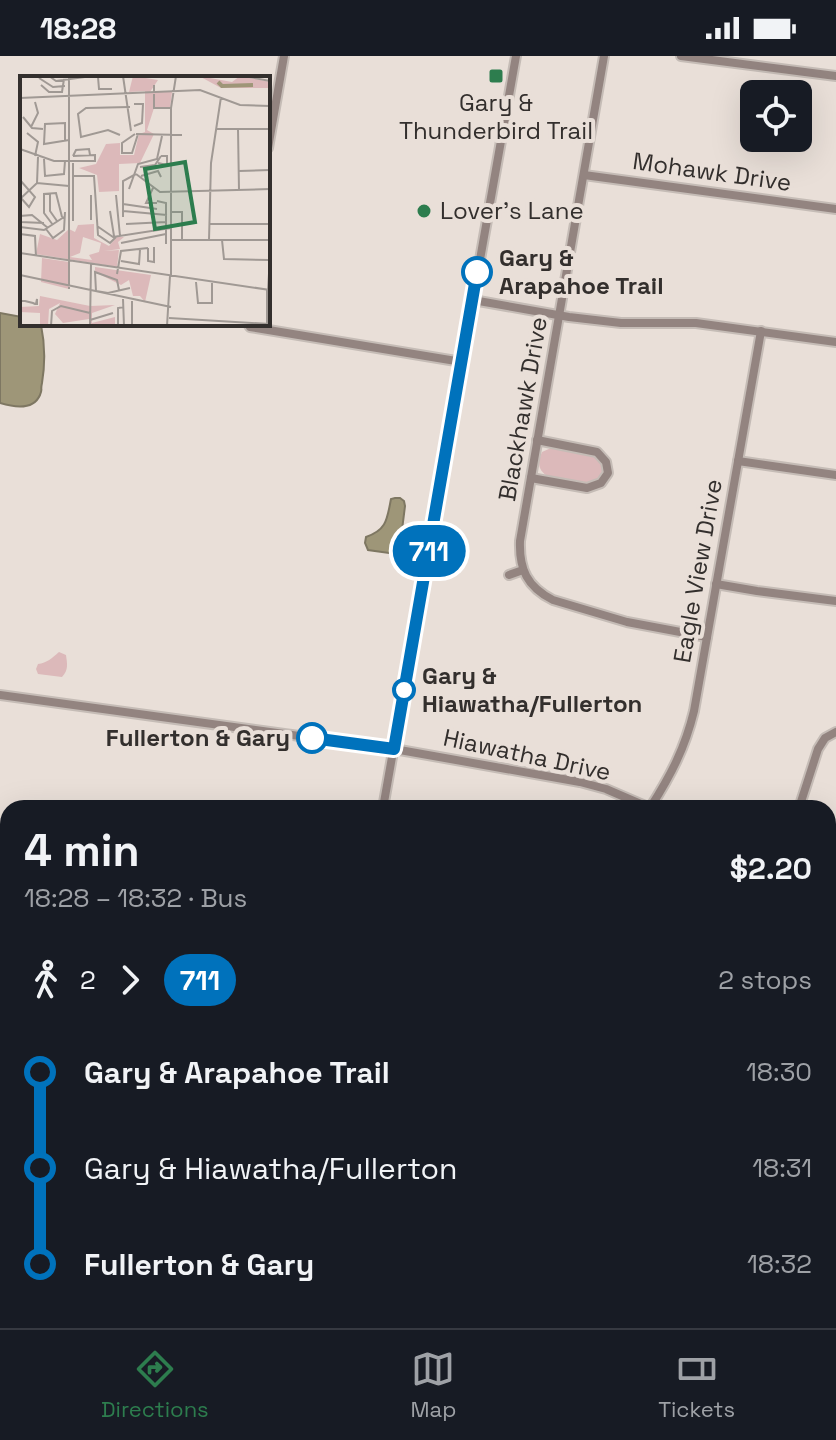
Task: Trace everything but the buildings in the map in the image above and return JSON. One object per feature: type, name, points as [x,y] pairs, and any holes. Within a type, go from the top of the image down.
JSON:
[{"type":"street","points":[[270,136],[284,56]]},
{"type":"street","points":[[384,800],[516,56]]},
{"type":"street","name":"Blackhawk Drive","points":[[523,570],[520,541],[604,56]]},
{"type":"street","points":[[681,56],[836,76]]},
{"type":"street","name":"Mohawk Drive","points":[[584,175],[836,209]]},
{"type":"street","points":[[473,300],[621,323],[696,323],[836,342]]},
{"type":"street","points":[[255,326],[462,362]]},
{"type":"street","name":"Eagle View Drive","points":[[655,800],[678,761],[694,711],[761,331]]},
{"type":"street","points":[[531,478],[587,488],[601,483],[608,473],[606,462],[597,452],[537,440]]},
{"type":"street","points":[[738,461],[836,475]]},
{"type":"street","points":[[509,575],[523,570],[531,584],[553,600],[627,622],[707,637]]},
{"type":"street","points":[[716,584],[836,601]]},
{"type":"street","name":"Hiawatha Drive","points":[[0,695],[394,749],[580,782],[631,800]]},
{"type":"street","points":[[802,800],[818,749],[832,733],[822,725]]},
{"type":"shaded area","points":[[0,313],[20,317],[20,326],[41,326],[44,369],[40,395],[33,404],[17,406],[0,403]]},
{"type":"shaded area","points":[[551,448],[594,456],[603,466],[600,480],[591,483],[547,476],[541,471],[539,462],[542,452]]},
{"type":"shaded area","points":[[400,498],[405,506],[400,546],[389,553],[368,550],[366,537],[382,527],[391,499]]},
{"type":"shaded area","points":[[59,652],[66,655],[67,661],[62,677],[38,674],[38,664]]},
{"type":"bus line","name":"711","points":[[312,738],[394,749],[477,272]]},
{"type":"place","name":"Gary & Thunderbird Trail","points":[[496,76]]},
{"type":"place","name":"Lover's Lane","points":[[424,211]]},
{"type":"place","name":"Gary & Arapahoe Trail","points":[[477,272]]},
{"type":"place","name":"Gary & Hiawatha/Fullerton","points":[[404,690]]},
{"type":"place","name":"Fullerton & Gary","points":[[312,738]]}]
